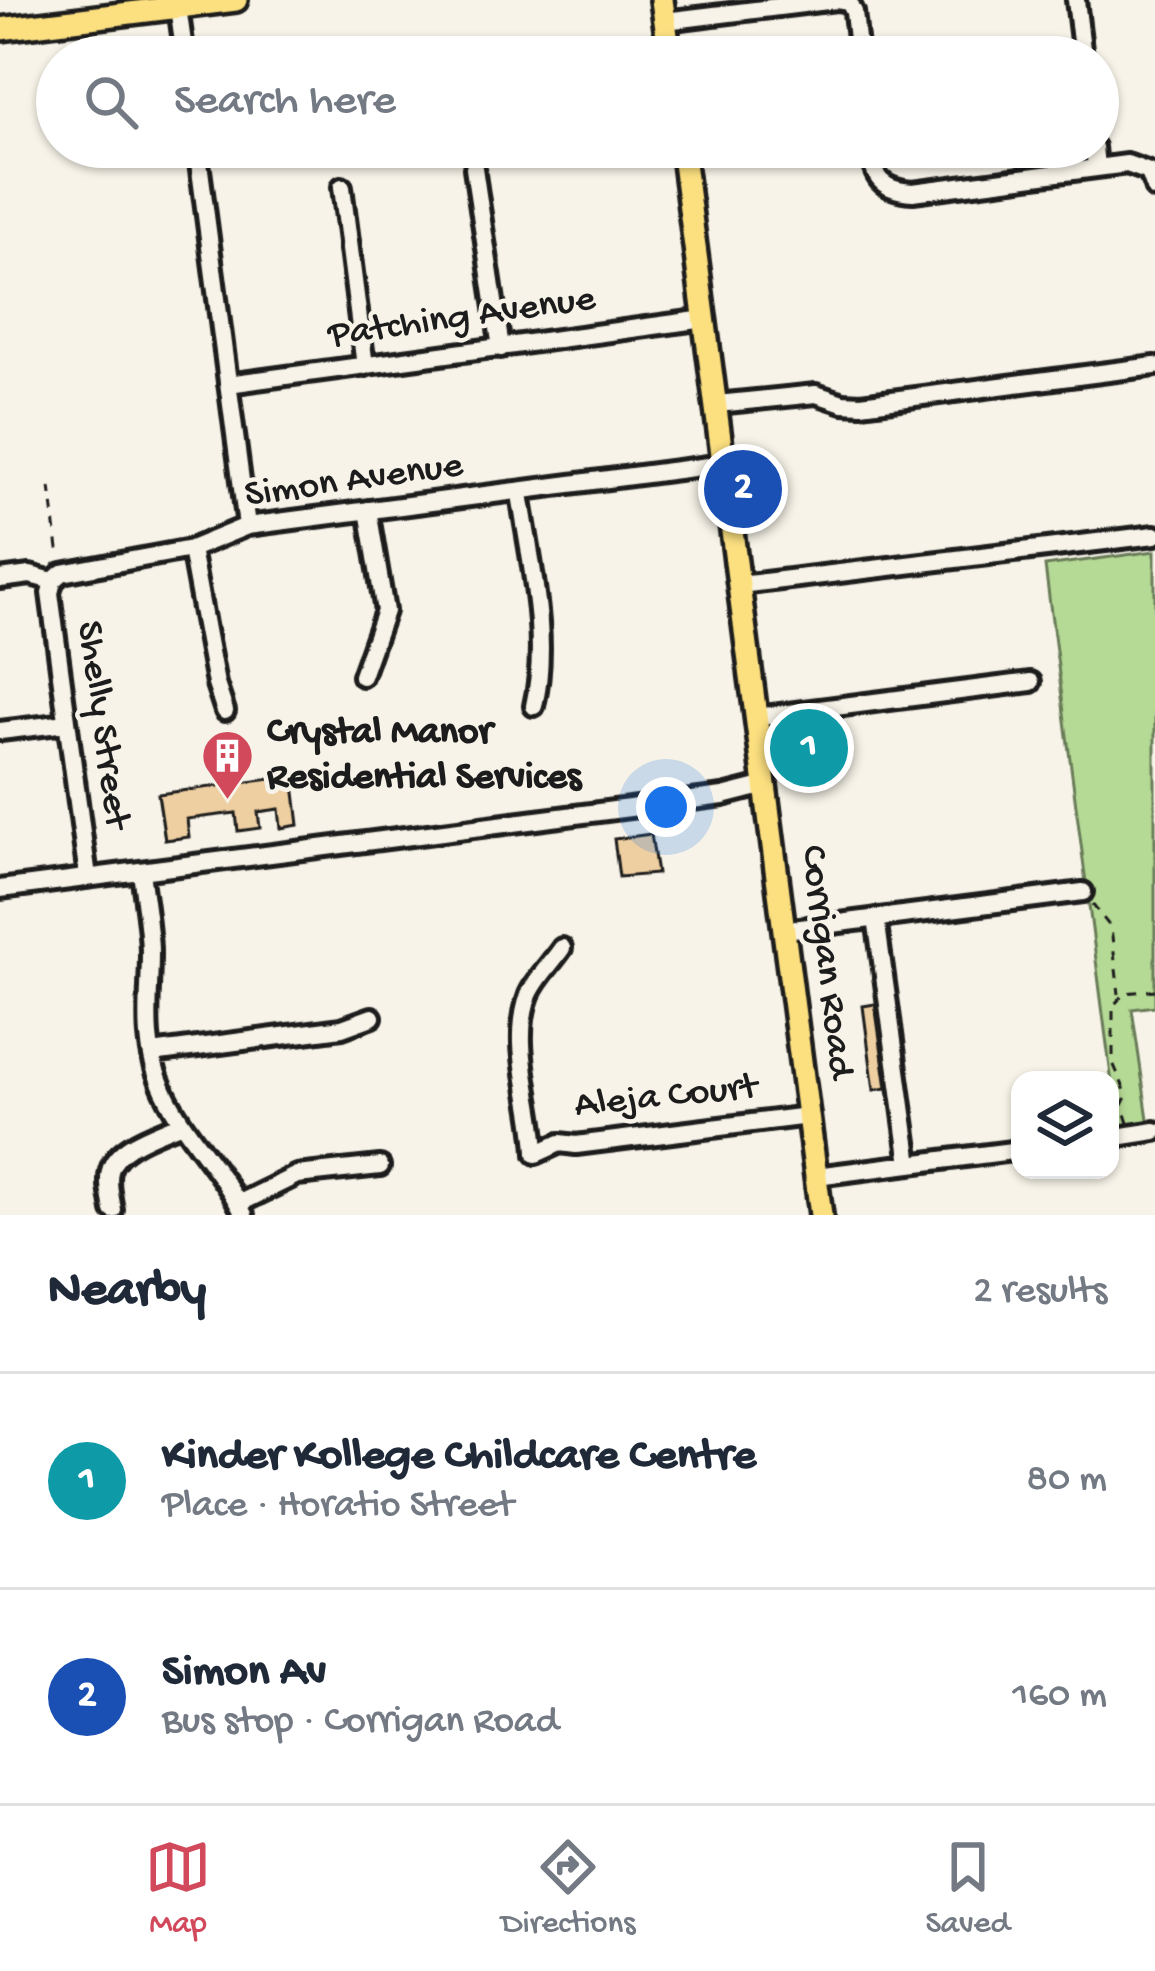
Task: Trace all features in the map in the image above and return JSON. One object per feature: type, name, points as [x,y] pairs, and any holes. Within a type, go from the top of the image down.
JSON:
[{"type":"main road","points":[[0,29],[138,6],[236,0]]},
{"type":"main road","name":"Corrigan Road","points":[[685,168],[821,1215]]},
{"type":"street","points":[[1076,0],[1080,36]]},
{"type":"street","points":[[663,10],[849,1],[857,36]]},
{"type":"street","points":[[178,7],[182,36]]},
{"type":"street","points":[[1119,166],[1141,166],[1149,172],[1155,189]]},
{"type":"street","points":[[199,168],[247,526]]},
{"type":"street","points":[[474,168],[501,348]]},
{"type":"street","points":[[873,168],[881,185],[913,192],[1082,168]]},
{"type":"street","points":[[342,187],[365,365]]},
{"type":"street","name":"Patching Avenue","points":[[228,384],[705,319]]},
{"type":"street","points":[[717,404],[803,394],[861,404],[1155,366]]},
{"type":"street","name":"Simon Avenue","points":[[0,579],[57,577],[191,549],[247,526],[724,464]]},
{"type":"street","points":[[520,493],[539,630],[541,661],[534,706]]},
{"type":"street","points":[[362,676],[385,611],[368,510]]},
{"type":"street","points":[[740,585],[1155,535]]},
{"type":"street","points":[[191,549],[216,684],[226,711]]},
{"type":"street","name":"Shelly Street","points":[[57,577],[50,593],[88,878]]},
{"type":"street","points":[[757,717],[1030,682]]},
{"type":"street","points":[[0,730],[67,723]]},
{"type":"street","points":[[0,889],[767,790]]},
{"type":"street","points":[[141,871],[150,949],[147,1006],[160,1082],[181,1123],[241,1209],[297,1175],[380,1166]]},
{"type":"street","points":[[785,930],[1083,892]]},
{"type":"street","points":[[876,919],[910,1164]]},
{"type":"street","name":"Aleja Court","points":[[562,948],[530,991],[522,1034],[536,1154],[560,1143],[576,1145],[808,1116]]},
{"type":"street","points":[[152,1054],[342,1028],[372,1017]]},
{"type":"street","points":[[113,1210],[109,1180],[115,1161],[132,1147],[181,1123]]},
{"type":"street","points":[[1119,1137],[1155,1131]]},
{"type":"street","points":[[816,1176],[1011,1151]]},
{"type":"path","points":[[50,487],[57,577]]},
{"type":"path","points":[[1083,892],[1112,928],[1119,996],[1113,1006],[1113,1063],[1127,1095],[1123,1112],[1134,1135]]},
{"type":"path","points":[[1119,996],[1155,990]]},
{"type":"green space","points":[[1155,551],[1155,1006],[1132,1009],[1149,1126],[1119,1130],[1119,1071],[1110,1071],[1045,566]]},
{"type":"building","points":[[826,730],[830,761],[791,766],[787,735]]},
{"type":"building","name":"Crystal Manor Residential Services","points":[[293,776],[299,825],[281,828],[279,809],[258,812],[260,828],[238,831],[236,813],[187,819],[189,837],[165,840],[158,794]]},
{"type":"building","points":[[651,834],[657,874],[619,877],[614,839]]},
{"type":"building","points":[[875,1004],[887,1088],[874,1090],[863,1006]]},
{"type":"place","name":"Simon Av","points":[[743,489]]},
{"type":"place","name":"Kinder Kollege Childcare Centre","points":[[809,748]]},
{"type":"place","name":"Crystal Manor Residential Services","points":[[228,802]]}]
